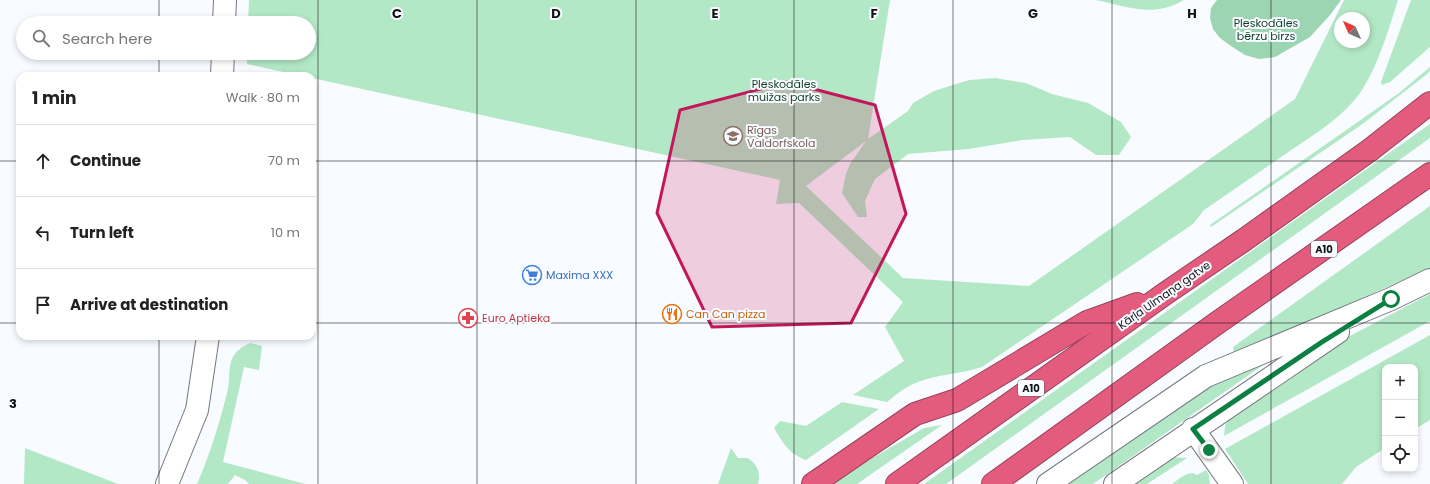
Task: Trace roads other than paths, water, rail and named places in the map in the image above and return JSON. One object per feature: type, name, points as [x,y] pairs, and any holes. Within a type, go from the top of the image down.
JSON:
[{"type":"highway","name":"Kārļa Ulmaņa gatve","points":[[897,484],[1370,150],[1430,103]]},
{"type":"highway","name":"A10","points":[[993,484],[1217,323],[1430,174]]},
{"type":"highway","points":[[813,484],[914,414],[957,400],[1087,322],[1166,293]]},
{"type":"street","points":[[224,16],[225,0]]},
{"type":"street","points":[[222,72],[223,60]]},
{"type":"street","points":[[1048,484],[1206,376],[1391,299],[1430,280]]},
{"type":"street","points":[[1115,484],[1193,429],[1322,342],[1391,299]]},
{"type":"street","points":[[167,484],[197,410],[207,340]]},
{"type":"street","points":[[1193,429],[1232,484]]},
{"type":"place","name":"Rīgas Valdorfskola","points":[[733,136]]},
{"type":"place","name":"Maxima XXX","points":[[532,275]]},
{"type":"place","name":"Can Can pizza","points":[[672,314]]},
{"type":"place","name":"Euro Aptieka","points":[[468,318]]},
{"type":"park label","name":"Pleskodāles bērzu birzs","points":[[1266,29]]},
{"type":"park label","name":"Pleskodāles muižas parks","points":[[784,90]]}]
